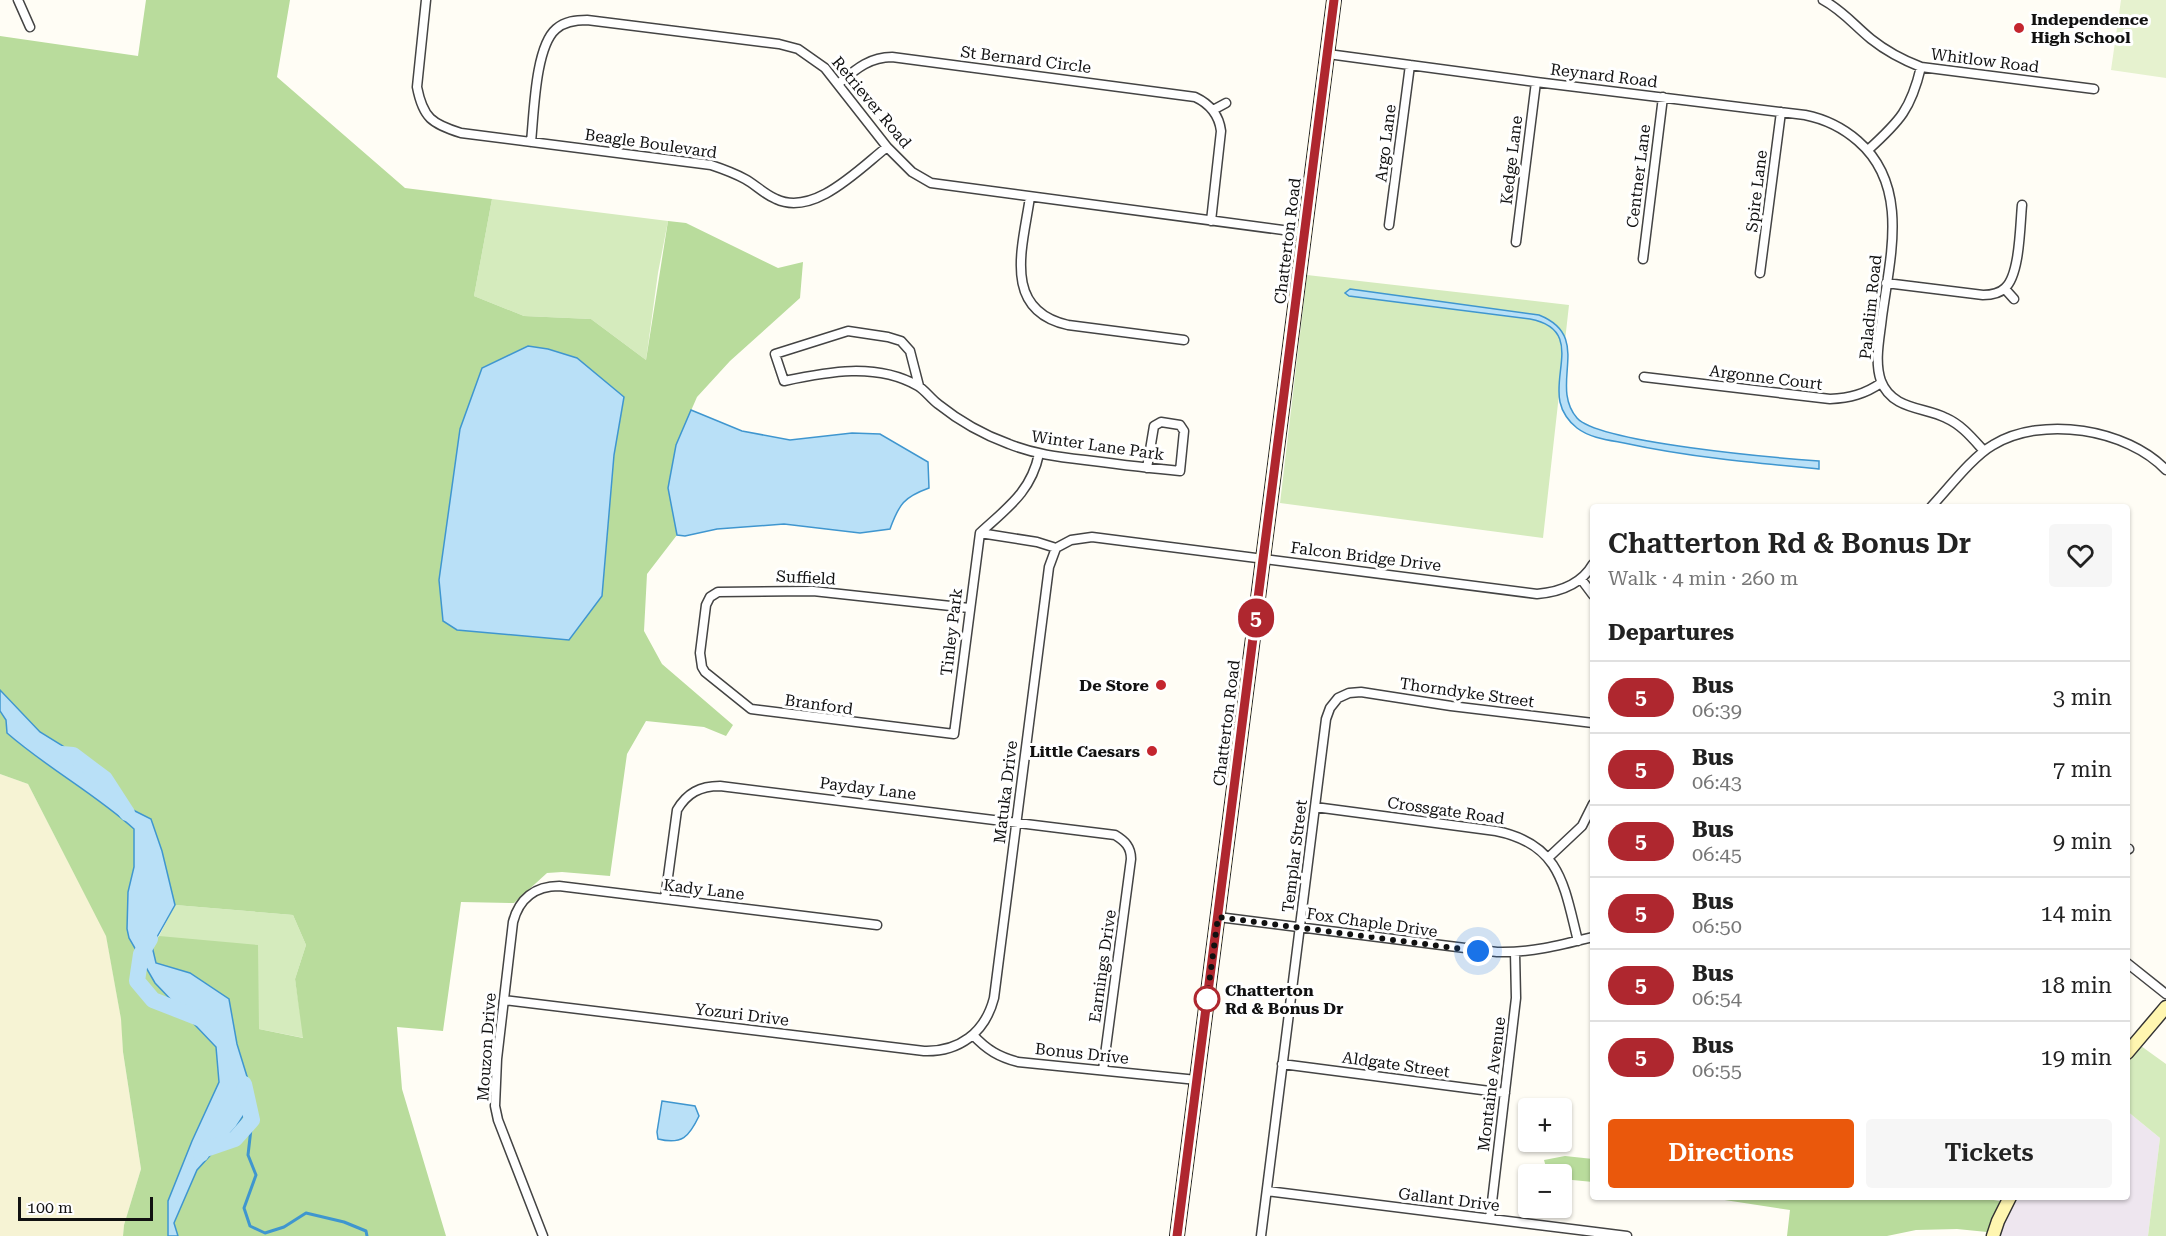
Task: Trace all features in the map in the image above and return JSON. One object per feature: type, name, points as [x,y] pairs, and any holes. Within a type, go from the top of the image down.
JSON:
[{"type":"main road","name":"Chatterton Road","points":[[1177,1236],[1334,0]]},
{"type":"street","points":[[18,0],[30,27]]},
{"type":"street","name":"Beagle Boulevard","points":[[426,0],[417,73],[420,100],[426,115],[436,123],[461,133],[711,165],[747,180],[777,200],[795,203],[812,201],[828,193],[887,147]]},
{"type":"street","name":"Whitlow Road","points":[[1823,0],[1841,11],[1880,46],[1897,57],[1921,67],[2094,88]]},
{"type":"street","name":"Retriever Road","points":[[531,142],[541,56],[549,36],[557,28],[572,21],[587,20],[779,44],[798,49],[825,68],[887,147],[912,172],[931,183],[1305,233]]},
{"type":"street","name":"Reynard Road","points":[[1328,54],[1818,118],[1852,135],[1868,150]]},
{"type":"street","name":"St Bernard Circle","points":[[838,84],[869,61],[892,57],[1189,96],[1200,100],[1213,110]]},
{"type":"street","name":"Argo Lane","points":[[1389,225],[1410,65]]},
{"type":"street","points":[[1868,150],[1901,118],[1911,100],[1921,67]]},
{"type":"street","name":"Kedge Lane","points":[[1516,242],[1536,82]]},
{"type":"street","name":"Centner Lane","points":[[1643,259],[1663,98]]},
{"type":"street","points":[[1211,221],[1222,137],[1219,121],[1213,110],[1226,103]]},
{"type":"street","name":"Spire Lane","points":[[1760,273],[1782,112]]},
{"type":"street","name":"Paladim Road","points":[[1868,150],[1884,175],[1892,202],[1893,228],[1879,344],[1881,382],[1888,391],[1907,406],[1939,415],[1953,422],[1984,452]]},
{"type":"street","points":[[1030,197],[1021,277],[1024,294],[1035,310],[1050,320],[1068,325],[1184,340]]},
{"type":"street","points":[[1886,283],[1983,295],[1998,293],[2005,289],[2015,269],[2022,205]]},
{"type":"street","points":[[2005,289],[2014,299]]},
{"type":"street","name":"Winter Lane Park","points":[[919,386],[910,351],[901,341],[888,337],[848,331],[775,354],[784,381],[817,374],[859,370],[888,375],[919,386],[939,406],[968,424],[1007,444],[1039,454],[1147,468],[1180,471],[1184,430],[1180,425],[1161,422],[1154,426],[1147,468]]},
{"type":"street","name":"Argonne Court","points":[[1644,377],[1830,399],[1845,399],[1861,394],[1881,382]]},
{"type":"street","points":[[1934,504],[1984,452],[2004,439],[2024,432],[2067,430],[2095,434],[2126,443],[2165,468]]},
{"type":"street","points":[[980,533],[1021,496],[1032,479],[1039,454]]},
{"type":"street","points":[[980,533],[1037,542],[1056,548]]},
{"type":"street","name":"Tinley Park","points":[[954,734],[980,533]]},
{"type":"street","name":"Falcon Bridge Drive","points":[[1056,548],[1071,540],[1092,537],[1537,594],[1560,590],[1581,579],[1590,568]]},
{"type":"street","name":"Matuka Drive","points":[[973,1035],[987,1019],[994,998],[1049,567],[1056,548]]},
{"type":"street","points":[[1581,579],[1590,590]]},
{"type":"street","name":"Suffield","points":[[700,662],[706,605],[710,597],[718,592],[813,591],[969,608]]},
{"type":"street","name":"Branford","points":[[700,662],[705,672],[751,709],[954,734]]},
{"type":"street","name":"Thorndyke Street","points":[[1338,698],[1349,693],[1361,692],[1451,706],[1590,723]]},
{"type":"street","name":"Templar Street","points":[[1261,1236],[1326,719],[1330,708],[1338,698]]},
{"type":"street","name":"Payday Lane","points":[[665,899],[677,810],[682,801],[699,788],[709,786],[1016,821],[1115,835],[1127,844],[1131,852],[1131,866]]},
{"type":"street","name":"Crossgate Road","points":[[1315,807],[1503,832],[1532,843],[1548,858],[1563,882],[1578,941]]},
{"type":"street","points":[[1548,858],[1582,826],[1590,810]]},
{"type":"street","name":"Earnings Drive","points":[[1103,1070],[1131,866]]},
{"type":"street","name":"Kady Lane","points":[[530,894],[544,887],[559,886],[877,925]]},
{"type":"street","name":"Mouzon Drive","points":[[530,894],[519,906],[513,922],[494,1091],[498,1120],[543,1236]]},
{"type":"street","name":"Fox Chaple Drive","points":[[1218,917],[1478,951],[1515,952],[1590,938]]},
{"type":"street","name":"Montaine Avenue","points":[[1490,1219],[1516,998],[1515,952]]},
{"type":"street","points":[[2130,965],[2166,994]]},
{"type":"street","name":"Yozuri Drive","points":[[504,1000],[924,1051],[950,1048],[959,1045],[973,1035]]},
{"type":"street","points":[[2130,1049],[2166,1007]]},
{"type":"street","name":"Bonus Drive","points":[[973,1035],[983,1046],[999,1057],[1018,1062],[1197,1080]]},
{"type":"street","name":"Aldgate Street","points":[[1282,1064],[1505,1093]]},
{"type":"street","name":"Gallant Drive","points":[[1267,1191],[1627,1236]]},
{"type":"street","points":[[1993,1236],[2008,1200]]},
{"type":"shaded area","points":[[0,774],[28,784],[106,935],[122,1024],[123,1052],[141,1169],[124,1225],[123,1236],[0,1236]]},
{"type":"shaded area","points":[[2130,1113],[2160,1138],[2148,1236],[1999,1236],[2006,1209],[2013,1200],[2130,1200]]},
{"type":"green space","points":[[146,0],[290,0],[277,77],[405,188],[492,199],[474,296],[524,316],[591,319],[646,360],[668,221],[686,223],[778,268],[803,262],[800,298],[730,361],[697,397],[676,445],[668,488],[677,535],[647,574],[644,631],[662,664],[733,725],[726,736],[704,727],[646,721],[627,754],[610,876],[547,873],[514,903],[461,902],[443,1031],[397,1027],[402,1089],[446,1236],[178,1236],[174,1223],[197,1169],[236,1127],[237,1044],[228,999],[190,973],[156,963],[152,946],[159,936],[258,945],[259,1029],[303,1038],[295,979],[306,945],[293,915],[175,905],[162,851],[151,819],[133,810],[96,779],[63,746],[40,732],[0,690],[0,36],[138,56]],"holes":[[[528,346],[548,349],[577,358],[624,397],[614,455],[602,596],[569,639],[457,630],[439,580],[460,429],[482,368]]]},
{"type":"green space","points":[[2121,0],[2166,0],[2166,78],[2111,70]]},
{"type":"green space","points":[[492,199],[668,221],[646,360],[591,319],[524,316],[474,296]]},
{"type":"green space","points":[[1307,275],[1569,305],[1543,538],[1280,503]]},
{"type":"green space","points":[[0,711],[6,720],[7,733],[134,829],[135,867],[128,892],[127,929],[155,983],[216,1047],[219,1082],[192,1141],[169,1236],[123,1236],[124,1225],[141,1169],[123,1052],[121,1019],[106,936],[28,784],[0,774]]},
{"type":"green space","points":[[175,905],[293,915],[306,945],[295,979],[304,1038],[259,1029],[159,936]]},
{"type":"green space","points":[[2141,1046],[2166,1064],[2166,1236],[2148,1236],[2160,1138],[2130,1113],[2130,1059]]},
{"type":"green space","points":[[1565,1156],[1590,1159],[1590,1182],[1572,1180],[1572,1164],[1545,1164],[1544,1160]]},
{"type":"green space","points":[[1725,1200],[2000,1201],[1987,1232],[1957,1229],[1916,1230],[1887,1236],[1787,1236],[1790,1210]]},
{"type":"water","points":[[1350,289],[1539,315],[1555,324],[1564,336],[1568,348],[1569,405],[1577,418],[1592,427],[1618,435],[1691,448],[1819,461],[1819,469],[1697,456],[1606,440],[1588,434],[1574,426],[1562,409],[1559,390],[1562,353],[1560,341],[1556,332],[1546,324],[1530,319],[1349,296],[1345,293]]},
{"type":"water","points":[[528,346],[548,349],[577,358],[624,397],[614,455],[602,596],[569,640],[457,630],[443,621],[439,580],[460,429],[482,368]]},
{"type":"water","points":[[691,410],[742,431],[790,440],[852,433],[880,434],[928,462],[929,488],[904,502],[896,513],[890,529],[860,533],[784,524],[717,529],[685,536],[677,535],[668,488],[676,445]]},
{"type":"water","points":[[0,690],[40,732],[63,746],[96,779],[133,810],[151,819],[162,851],[175,905],[152,946],[156,963],[190,973],[229,999],[237,1044],[254,1099],[236,1127],[197,1170],[174,1223],[178,1236],[168,1236],[168,1201],[219,1082],[216,1047],[155,983],[129,938],[127,929],[128,892],[134,867],[134,829],[7,733],[6,720],[0,711]]},
{"type":"water","points":[[662,1101],[695,1106],[699,1116],[684,1138],[673,1141],[658,1139]]},
{"type":"waterway","points":[[50,753],[73,755],[105,779],[127,813]]},
{"type":"waterway","points":[[150,939],[141,954],[137,981],[153,1000],[204,1020]]},
{"type":"waterway","points":[[201,1154],[203,1150],[235,1139],[252,1120],[244,1084]]},
{"type":"waterway","points":[[252,1120],[248,1155],[256,1175],[244,1208],[250,1226],[265,1233],[284,1227],[306,1213],[344,1222],[366,1231],[367,1236]]},
{"type":"bus line","name":"5","points":[[1177,1236],[1334,0]]},
{"type":"place","name":"Independence High School","points":[[2019,28]]},
{"type":"place","name":"De Store","points":[[1161,685]]},
{"type":"place","name":"Little Caesars","points":[[1152,751]]},
{"type":"place","name":"Chatterton Rd & Bonus Dr","points":[[1207,999]]},
{"type":"route","points":[[1207,999],[1218,917],[1478,951]]}]
